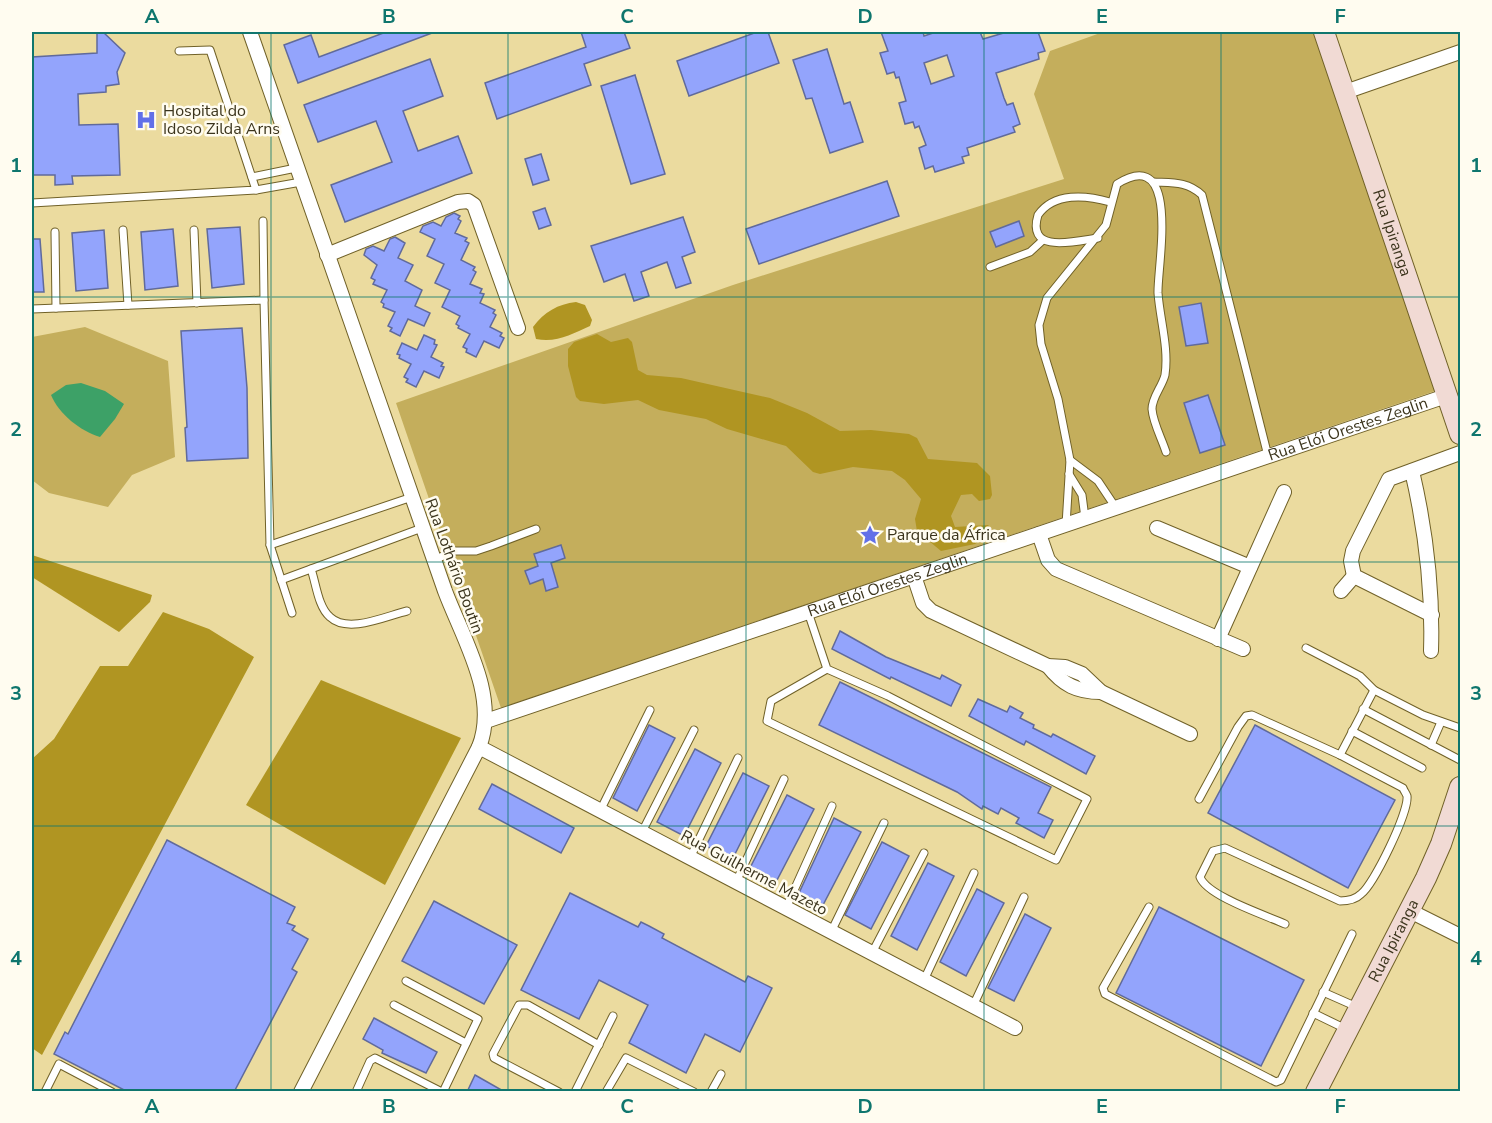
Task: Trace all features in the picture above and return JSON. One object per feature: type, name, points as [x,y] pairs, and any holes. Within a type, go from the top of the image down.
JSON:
[{"type":"main road","name":"Rua Ipiranga","points":[[1324,32],[1455,393],[1461,434]]},
{"type":"main road","name":"Rua Ipiranga","points":[[1316,1092],[1410,911],[1441,844],[1461,788]]},
{"type":"street","name":"Rua Lothário Boutin","points":[[250,32],[434,560],[477,672],[484,699],[486,721],[479,747],[301,1092]]},
{"type":"street","points":[[1345,92],[1461,52]]},
{"type":"street","points":[[327,255],[458,202],[468,201],[474,205],[518,328]]},
{"type":"street","name":"Rua Elói Orestes Zeglin","points":[[486,721],[1455,393]]},
{"type":"street","points":[[1354,576],[1351,561],[1353,551],[1389,479],[1461,453]]},
{"type":"street","points":[[1412,471],[1427,547],[1432,615],[1431,651]]},
{"type":"street","points":[[1218,639],[1284,492]]},
{"type":"street","points":[[1157,528],[1250,567]]},
{"type":"street","points":[[1039,534],[1048,560],[1056,569],[1243,649]]},
{"type":"street","points":[[914,576],[923,603],[931,611],[1048,666],[1065,667],[1082,674],[1101,692],[1190,734]]},
{"type":"street","points":[[1341,591],[1354,576]]},
{"type":"street","points":[[1354,576],[1432,615]]},
{"type":"street","name":"Rua Guilherme Mazeto","points":[[479,747],[1015,1028]]},
{"type":"street","points":[[1410,911],[1461,936]]},
{"type":"lane","points":[[179,51],[210,50],[256,190]]},
{"type":"lane","points":[[252,177],[296,168]]},
{"type":"lane","points":[[1066,525],[1070,460],[1058,399],[1041,344],[1039,326],[1047,298],[1098,238],[1106,225],[1110,202],[1117,184],[1125,179],[1143,177],[1152,182],[1158,188],[1163,216],[1158,279],[1166,356],[1165,374],[1161,390],[1153,399],[1152,409],[1166,452]]},
{"type":"lane","points":[[32,203],[256,190],[301,182]]},
{"type":"lane","points":[[1152,182],[1181,183],[1192,186],[1202,195],[1268,456]]},
{"type":"lane","points":[[1098,238],[1050,243],[1043,240],[1037,231],[1036,223],[1042,209],[1073,196],[1110,202]]},
{"type":"lane","points":[[263,221],[266,460],[270,545],[292,613]]},
{"type":"lane","points":[[123,230],[128,305]]},
{"type":"lane","points":[[194,230],[197,303]]},
{"type":"lane","points":[[55,232],[56,308]]},
{"type":"lane","points":[[990,267],[1030,252],[1043,240]]},
{"type":"lane","points":[[32,309],[264,300]]},
{"type":"lane","points":[[1070,460],[1098,481],[1116,508]]},
{"type":"lane","points":[[1069,474],[1082,495],[1085,518]]},
{"type":"lane","points":[[270,545],[412,497]]},
{"type":"lane","points":[[281,580],[423,528]]},
{"type":"lane","points":[[434,560],[454,551],[476,550],[491,546],[536,529]]},
{"type":"lane","points":[[311,569],[323,608],[330,618],[345,624],[358,623],[406,611]]},
{"type":"lane","points":[[808,612],[827,669],[888,696],[1087,799],[1056,860],[767,721],[771,700],[827,669]]},
{"type":"lane","points":[[1306,648],[1360,676],[1374,690],[1441,722],[1461,728]]},
{"type":"lane","points":[[1340,755],[1374,690]]},
{"type":"lane","points":[[1363,709],[1461,760]]},
{"type":"lane","points":[[600,811],[650,710]]},
{"type":"lane","points":[[1199,799],[1245,716],[1252,715],[1393,780],[1403,788],[1407,797],[1404,813],[1377,870],[1362,894],[1349,901],[1340,901],[1225,848],[1213,851],[1200,877],[1208,888],[1285,924]]},
{"type":"lane","points":[[1431,745],[1441,722]]},
{"type":"lane","points":[[642,832],[694,730]]},
{"type":"lane","points":[[1352,731],[1422,768]]},
{"type":"lane","points":[[690,858],[738,758]]},
{"type":"lane","points":[[736,882],[784,779]]},
{"type":"lane","points":[[786,908],[832,806]]},
{"type":"lane","points":[[831,932],[884,823]]},
{"type":"lane","points":[[872,953],[924,853]]},
{"type":"lane","points":[[924,980],[974,873]]},
{"type":"lane","points":[[973,1006],[1024,897]]},
{"type":"lane","points":[[1149,907],[1103,988],[1109,998],[1276,1082],[1281,1080],[1352,934]]},
{"type":"lane","points":[[356,1092],[370,1061],[375,1058],[442,1092],[478,1019],[406,981]]},
{"type":"lane","points":[[1323,992],[1359,1008]]},
{"type":"lane","points":[[394,1005],[466,1043]]},
{"type":"lane","points":[[559,1092],[494,1058],[493,1054],[519,1005],[528,1005],[599,1045]]},
{"type":"lane","points":[[1313,1013],[1348,1030]]},
{"type":"lane","points":[[575,1092],[613,1016]]},
{"type":"lane","points":[[606,1092],[626,1058],[694,1092]]},
{"type":"lane","points":[[45,1092],[58,1064],[112,1092]]},
{"type":"lane","points":[[711,1092],[722,1074]]},
{"type":"shaded area","points":[[1103,32],[1317,32],[1438,390],[501,708],[396,403],[733,285],[1064,179],[1034,94],[1050,51]]},
{"type":"shaded area","points":[[576,302],[585,305],[592,320],[590,326],[558,339],[536,339],[533,327],[542,317],[557,307]]},
{"type":"shaded area","points":[[85,327],[168,361],[175,457],[132,475],[108,507],[49,493],[32,480],[32,337]]},
{"type":"shaded area","points":[[597,334],[611,342],[628,338],[632,342],[638,370],[647,375],[681,378],[770,398],[807,413],[840,431],[871,430],[909,434],[917,438],[928,459],[977,463],[990,476],[992,495],[990,499],[979,501],[972,494],[961,495],[951,516],[955,527],[988,525],[991,528],[989,534],[975,544],[941,551],[917,531],[915,519],[921,499],[905,480],[892,471],[853,467],[820,474],[813,472],[786,446],[727,429],[706,419],[659,410],[638,400],[604,404],[580,401],[576,397],[568,366],[568,349],[574,342]]},
{"type":"shaded area","points":[[81,383],[105,391],[124,404],[100,437],[85,431],[71,421],[59,409],[51,395],[66,385]]},
{"type":"shaded area","points":[[32,555],[152,595],[150,602],[119,632],[32,577]]},
{"type":"shaded area","points":[[163,612],[209,629],[254,657],[42,1055],[32,1048],[32,759],[54,739],[100,666],[128,666]]},
{"type":"shaded area","points":[[321,680],[461,738],[385,885],[246,805]]},
{"type":"building","points":[[97,32],[103,32],[125,53],[117,72],[119,84],[106,86],[106,92],[78,94],[79,125],[118,124],[120,175],[72,176],[73,184],[55,185],[55,175],[32,175],[32,57],[97,53]]},
{"type":"building","points":[[386,32],[432,33],[298,83],[284,45],[311,35],[319,57]]},
{"type":"building","points":[[581,32],[624,32],[630,48],[584,64],[591,85],[497,119],[485,83],[586,47]]},
{"type":"building","points":[[757,32],[768,32],[779,63],[689,96],[677,61]]},
{"type":"building","points":[[881,32],[923,32],[924,36],[936,32],[980,32],[983,39],[1007,32],[1038,32],[1045,51],[1038,53],[1039,59],[996,73],[1007,105],[1013,103],[1020,124],[1013,127],[1015,132],[967,148],[969,155],[962,157],[964,163],[935,172],[933,166],[925,169],[919,148],[926,145],[919,126],[915,128],[913,122],[905,124],[899,103],[906,101],[899,77],[896,78],[894,72],[887,74],[880,53],[888,51]],"holes":[[[947,55],[954,76],[931,84],[924,63]]]},
{"type":"building","points":[[827,49],[844,104],[850,102],[863,142],[830,153],[812,98],[806,99],[793,60]]},
{"type":"building","points":[[430,59],[443,96],[403,111],[418,151],[458,136],[472,173],[345,222],[331,185],[392,162],[376,121],[318,142],[304,105]]},
{"type":"building","points":[[635,75],[665,174],[631,184],[601,86]]},
{"type":"building","points":[[541,154],[549,180],[533,185],[525,159]]},
{"type":"building","points":[[887,181],[899,216],[759,264],[746,229]]},
{"type":"building","points":[[545,208],[551,225],[539,229],[533,212]]},
{"type":"building","points":[[454,213],[460,216],[458,219],[461,221],[455,233],[467,238],[465,241],[469,243],[461,260],[475,267],[473,270],[476,272],[470,284],[482,289],[480,293],[484,294],[480,303],[495,310],[493,313],[496,315],[490,327],[502,333],[500,336],[504,338],[499,348],[484,341],[476,357],[466,352],[467,349],[463,347],[470,334],[458,328],[456,324],[460,316],[442,307],[450,290],[435,283],[444,264],[427,256],[435,239],[420,232],[423,226],[433,222],[441,226],[446,217]]},
{"type":"building","points":[[683,217],[695,252],[682,257],[691,283],[676,288],[667,262],[641,272],[649,296],[634,301],[625,274],[604,282],[591,246]]},
{"type":"building","points":[[1019,221],[1024,236],[996,247],[990,232]]},
{"type":"building","points":[[240,227],[244,284],[212,288],[207,229]]},
{"type":"building","points":[[173,229],[178,286],[145,290],[141,232]]},
{"type":"building","points":[[104,230],[108,288],[76,291],[72,233]]},
{"type":"building","points":[[395,237],[405,243],[398,258],[413,265],[405,281],[422,290],[415,306],[430,313],[424,326],[408,319],[400,336],[390,331],[392,328],[388,326],[395,312],[383,307],[384,304],[381,302],[387,290],[373,284],[375,280],[371,278],[377,265],[364,255],[366,249],[373,246],[384,251],[390,239]]},
{"type":"building","points":[[32,239],[40,239],[44,292],[32,292]]},
{"type":"building","points":[[1201,303],[1208,343],[1186,346],[1179,307]]},
{"type":"building","points":[[242,328],[247,388],[248,458],[187,461],[181,331]]},
{"type":"building","points":[[424,335],[435,340],[434,344],[437,345],[431,357],[443,363],[441,366],[444,367],[439,378],[424,371],[416,387],[406,382],[408,379],[404,377],[411,364],[399,358],[400,355],[397,354],[402,343],[417,350]]},
{"type":"building","points":[[1208,395],[1225,445],[1200,453],[1184,403]]},
{"type":"building","points":[[561,545],[565,558],[551,563],[558,587],[546,591],[543,579],[530,584],[525,571],[538,566],[534,554]]},
{"type":"building","points":[[840,631],[886,657],[940,679],[942,675],[961,685],[951,706],[891,677],[890,679],[832,649]]},
{"type":"building","points":[[840,682],[1051,787],[1038,813],[1053,820],[1044,838],[1016,823],[1019,818],[1001,808],[998,814],[983,806],[982,809],[957,792],[819,725]]},
{"type":"building","points":[[978,699],[1007,712],[1010,706],[1023,713],[1020,718],[1034,725],[1033,728],[1051,737],[1053,734],[1095,756],[1086,774],[1026,741],[1024,745],[969,716]]},
{"type":"building","points":[[649,725],[675,738],[637,811],[613,798]]},
{"type":"building","points":[[1255,725],[1395,800],[1348,888],[1208,813]]},
{"type":"building","points":[[695,749],[721,763],[684,836],[657,822]]},
{"type":"building","points":[[743,773],[769,786],[732,860],[706,846]]},
{"type":"building","points":[[492,784],[574,828],[561,853],[479,809]]},
{"type":"building","points":[[787,795],[814,809],[776,882],[750,868]]},
{"type":"building","points":[[834,818],[861,832],[823,905],[799,893]]},
{"type":"building","points":[[167,840],[295,907],[287,923],[295,926],[292,930],[308,939],[292,969],[297,972],[234,1092],[128,1092],[54,1054],[65,1032],[68,1034]]},
{"type":"building","points":[[882,842],[909,856],[871,929],[845,915]]},
{"type":"building","points":[[928,863],[954,876],[917,950],[891,936]]},
{"type":"building","points":[[977,889],[1004,903],[966,976],[940,962]]},
{"type":"building","points":[[570,893],[638,927],[641,922],[649,926],[664,934],[662,938],[745,982],[748,976],[772,988],[740,1052],[705,1034],[686,1073],[629,1043],[648,1005],[599,980],[579,1019],[521,990]]},
{"type":"building","points":[[434,901],[517,945],[484,1004],[402,961]]},
{"type":"building","points":[[1159,907],[1304,980],[1261,1066],[1116,993]]},
{"type":"building","points":[[1025,914],[1051,928],[1014,1001],[988,988]]},
{"type":"building","points":[[374,1018],[437,1052],[426,1073],[382,1053],[383,1050],[363,1039]]},
{"type":"building","points":[[475,1075],[505,1092],[467,1092]]},
{"type":"place","name":"Hospital do Idoso Zilda Arns","points":[[146,120]]},
{"type":"place","name":"Parque da África","points":[[870,535]]}]
